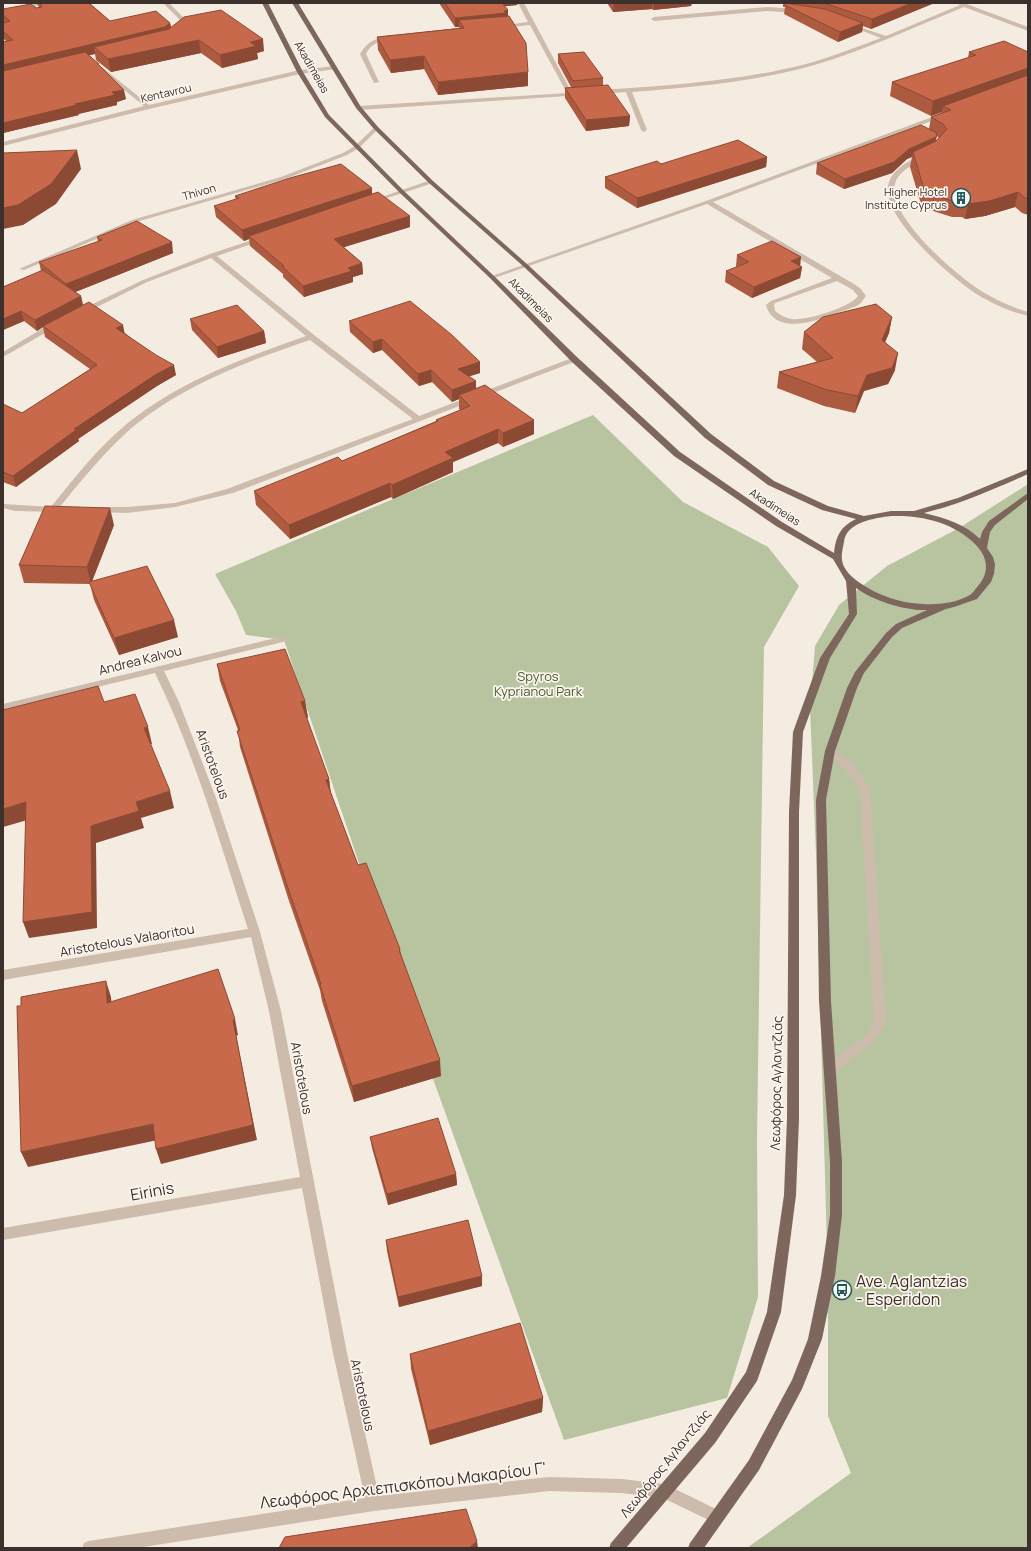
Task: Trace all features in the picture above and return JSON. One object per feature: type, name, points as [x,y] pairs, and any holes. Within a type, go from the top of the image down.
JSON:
[{"type":"main road","name":"Akadimeias","points":[[265,3],[300,72],[327,116],[402,192],[492,276],[575,360],[677,454],[779,524],[837,558]]},
{"type":"main road","name":"Akadimeias","points":[[297,4],[359,108],[376,128],[431,182],[525,265],[708,436],[759,475],[796,496],[825,508],[864,519]]},
{"type":"main road","points":[[944,606],[924,608],[904,606],[884,600],[865,591],[850,580],[844,573],[837,558],[837,546],[842,535],[851,526],[864,519],[886,514],[910,513],[942,507],[971,497],[1028,471]]},
{"type":"main road","points":[[983,547],[986,532],[992,523],[1028,495]]},
{"type":"main road","points":[[695,1548],[754,1465],[797,1384],[815,1339],[828,1276],[836,1214],[836,1162],[825,1001],[820,800],[830,751],[852,688],[860,672],[889,635],[899,626],[944,606],[970,598],[980,592],[990,575],[991,566],[989,556],[983,547],[968,533],[948,522],[929,516],[910,513]]},
{"type":"main road","name":"Λεωφόρος Αγλαντζιάς","points":[[616,1548],[710,1438],[752,1376],[774,1312],[790,1195],[793,1119],[794,812],[798,732],[825,658],[853,614],[853,600],[850,580]]},
{"type":"street","points":[[37,3],[33,5],[32,8],[40,15]]},
{"type":"street","points":[[166,3],[184,21],[185,26],[178,33]]},
{"type":"street","points":[[521,3],[570,94]]},
{"type":"street","points":[[592,93],[749,77],[837,56],[961,4],[1028,29]]},
{"type":"street","points":[[654,19],[768,9],[801,11]]},
{"type":"street","points":[[841,22],[884,37]]},
{"type":"street","points":[[494,26],[532,23]]},
{"type":"street","points":[[376,82],[363,54],[364,50],[367,45],[376,40],[397,36]]},
{"type":"street","points":[[94,63],[148,107]]},
{"type":"street","name":"Kentavrou","points":[[3,144],[148,107],[300,72],[334,68]]},
{"type":"street","points":[[628,90],[644,130]]},
{"type":"street","points":[[359,108],[585,93]]},
{"type":"street","points":[[492,276],[708,202],[948,113]]},
{"type":"street","points":[[911,126],[918,130]]},
{"type":"street","name":"Thivon","points":[[22,269],[134,221],[283,178],[345,154],[357,147],[376,128]]},
{"type":"street","points":[[930,153],[906,165],[895,176],[891,188],[892,201],[897,212],[907,226],[948,269],[982,294],[1028,314]]},
{"type":"street","points":[[365,204],[431,182]]},
{"type":"street","points":[[708,202],[838,278],[860,292],[861,299],[858,302],[809,320],[800,322],[783,320],[772,312],[770,305],[773,302],[838,278]]},
{"type":"street","points":[[74,315],[145,281],[212,255],[270,236]]},
{"type":"street","points":[[212,255],[311,337],[418,419]]},
{"type":"street","points":[[3,355],[61,322]]},
{"type":"street","points":[[53,510],[97,458],[136,421],[205,379],[249,359],[311,337]]},
{"type":"street","points":[[90,510],[127,510],[175,505],[230,491],[575,360]]},
{"type":"street","points":[[3,506],[15,508],[68,510]]},
{"type":"street","name":"Andrea Kalvou","points":[[3,707],[284,639]]},
{"type":"street","name":"Aristotelous","points":[[158,669],[174,702],[211,798],[255,932],[275,1011],[346,1385],[374,1504]]},
{"type":"street","points":[[830,751],[848,765],[865,788],[880,1023],[871,1038],[830,1070]]},
{"type":"street","name":"Aristotelous Valaoritou","points":[[3,975],[255,932]]},
{"type":"street","name":"Eirinis","points":[[3,1234],[307,1182]]},
{"type":"street","name":"Λεωφόρος Αρχιεπισκόπου Μακαρίου Γ'","points":[[89,1548],[374,1504],[549,1484],[622,1486],[664,1491],[717,1517]]},
{"type":"green space","name":"Spyros Kyprianou Park","points":[[593,415],[683,502],[768,547],[799,586],[764,647],[757,1139],[758,1297],[727,1398],[564,1440],[412,1021],[284,640],[246,635],[236,611],[215,574]]},
{"type":"green space","points":[[1028,484],[1028,1548],[747,1548],[851,1473],[828,1416],[828,1284],[816,855],[810,708],[815,646],[839,605],[887,566],[959,528]]},
{"type":"building","points":[[40,3],[89,3],[110,21],[156,11],[170,23],[165,27],[3,65],[3,42],[13,40],[3,31],[3,23],[10,21],[3,15],[3,9],[31,4],[36,8],[42,7]]},
{"type":"building","points":[[445,3],[502,3],[508,10],[504,11],[506,13],[455,18]]},
{"type":"building","points":[[785,3],[825,9],[863,23],[840,32],[785,5]]},
{"type":"building","points":[[824,3],[912,3],[872,19]]},
{"type":"building","points":[[221,10],[263,39],[250,42],[256,46],[220,55],[199,40],[108,59],[94,47],[169,29],[184,17]]},
{"type":"building","points":[[509,16],[526,43],[528,72],[438,82],[424,56],[390,60],[377,37],[464,28],[459,20]]},
{"type":"building","points":[[1004,41],[1028,52],[1028,68],[933,101],[892,82],[976,55],[969,52]]},
{"type":"building","points":[[85,52],[124,90],[112,92],[115,95],[3,123],[3,71]]},
{"type":"building","points":[[584,52],[603,78],[573,81],[558,54]]},
{"type":"building","points":[[1028,75],[1028,199],[1018,192],[989,201],[968,204],[933,195],[930,191],[924,189],[913,152],[936,141],[947,129],[943,124],[931,117],[951,110],[943,106]]},
{"type":"building","points":[[608,85],[630,116],[586,120],[565,88]]},
{"type":"building","points":[[921,125],[937,133],[936,137],[909,149],[894,162],[845,179],[817,163]]},
{"type":"building","points":[[738,140],[767,157],[637,198],[605,177],[657,161],[661,164]]},
{"type":"building","points":[[77,150],[51,184],[18,205],[3,208],[3,153]]},
{"type":"building","points":[[341,164],[372,188],[242,230],[214,206],[239,198],[235,196],[290,178]]},
{"type":"building","points":[[378,192],[410,216],[334,239],[362,263],[348,268],[352,271],[303,286],[282,266],[284,266],[249,236]]},
{"type":"building","points":[[137,221],[172,242],[66,284],[39,262],[102,240],[97,237]]},
{"type":"building","points":[[772,241],[801,257],[791,261],[802,267],[754,287],[726,271],[749,262],[737,255]]},
{"type":"building","points":[[43,270],[81,296],[35,320],[21,311],[3,319],[3,287]]},
{"type":"building","points":[[410,301],[452,335],[480,362],[458,369],[476,381],[452,390],[431,370],[418,374],[382,339],[373,342],[349,321]]},
{"type":"building","points":[[89,302],[123,325],[116,328],[156,355],[174,365],[155,375],[74,429],[76,430],[13,476],[3,472],[3,404],[22,413],[97,365],[43,326]]},
{"type":"building","points":[[876,304],[892,317],[882,340],[898,353],[892,368],[867,375],[858,396],[827,390],[779,372],[833,358],[804,332],[823,317]]},
{"type":"building","points":[[237,305],[264,331],[217,347],[190,319]]},
{"type":"building","points":[[485,385],[534,420],[503,433],[498,429],[445,452],[453,458],[392,485],[390,483],[289,525],[254,491],[338,457],[342,461],[438,421],[436,420],[470,406],[459,395]]},
{"type":"building","points":[[45,506],[110,508],[87,567],[19,565]]},
{"type":"building","points":[[147,566],[174,620],[114,638],[89,582]]},
{"type":"building","points":[[285,649],[305,701],[301,702],[329,779],[326,780],[358,865],[366,863],[400,949],[399,950],[440,1060],[352,1086],[320,985],[321,984],[237,731],[240,730],[217,664]]},
{"type":"building","points":[[98,686],[104,702],[135,694],[148,727],[144,728],[170,791],[136,802],[139,811],[91,826],[92,912],[23,922],[26,802],[3,809],[3,710]]},
{"type":"building","points":[[218,969],[235,1019],[233,1020],[253,1125],[156,1149],[153,1124],[21,1152],[17,1006],[21,1006],[21,997],[106,981],[107,1003]]},
{"type":"building","points":[[438,1118],[456,1174],[387,1194],[370,1137]]},
{"type":"building","points":[[468,1220],[482,1276],[398,1297],[386,1240]]},
{"type":"building","points":[[520,1323],[543,1398],[428,1431],[410,1354]]},
{"type":"building","points":[[466,1509],[477,1541],[469,1548],[279,1548],[285,1537]]},
{"type":"place","name":"Higher Hotel Institute Cyprus","points":[[961,198]]},
{"type":"place","name":"Ave. Aglantzias - Esperidon","points":[[842,1290]]}]
